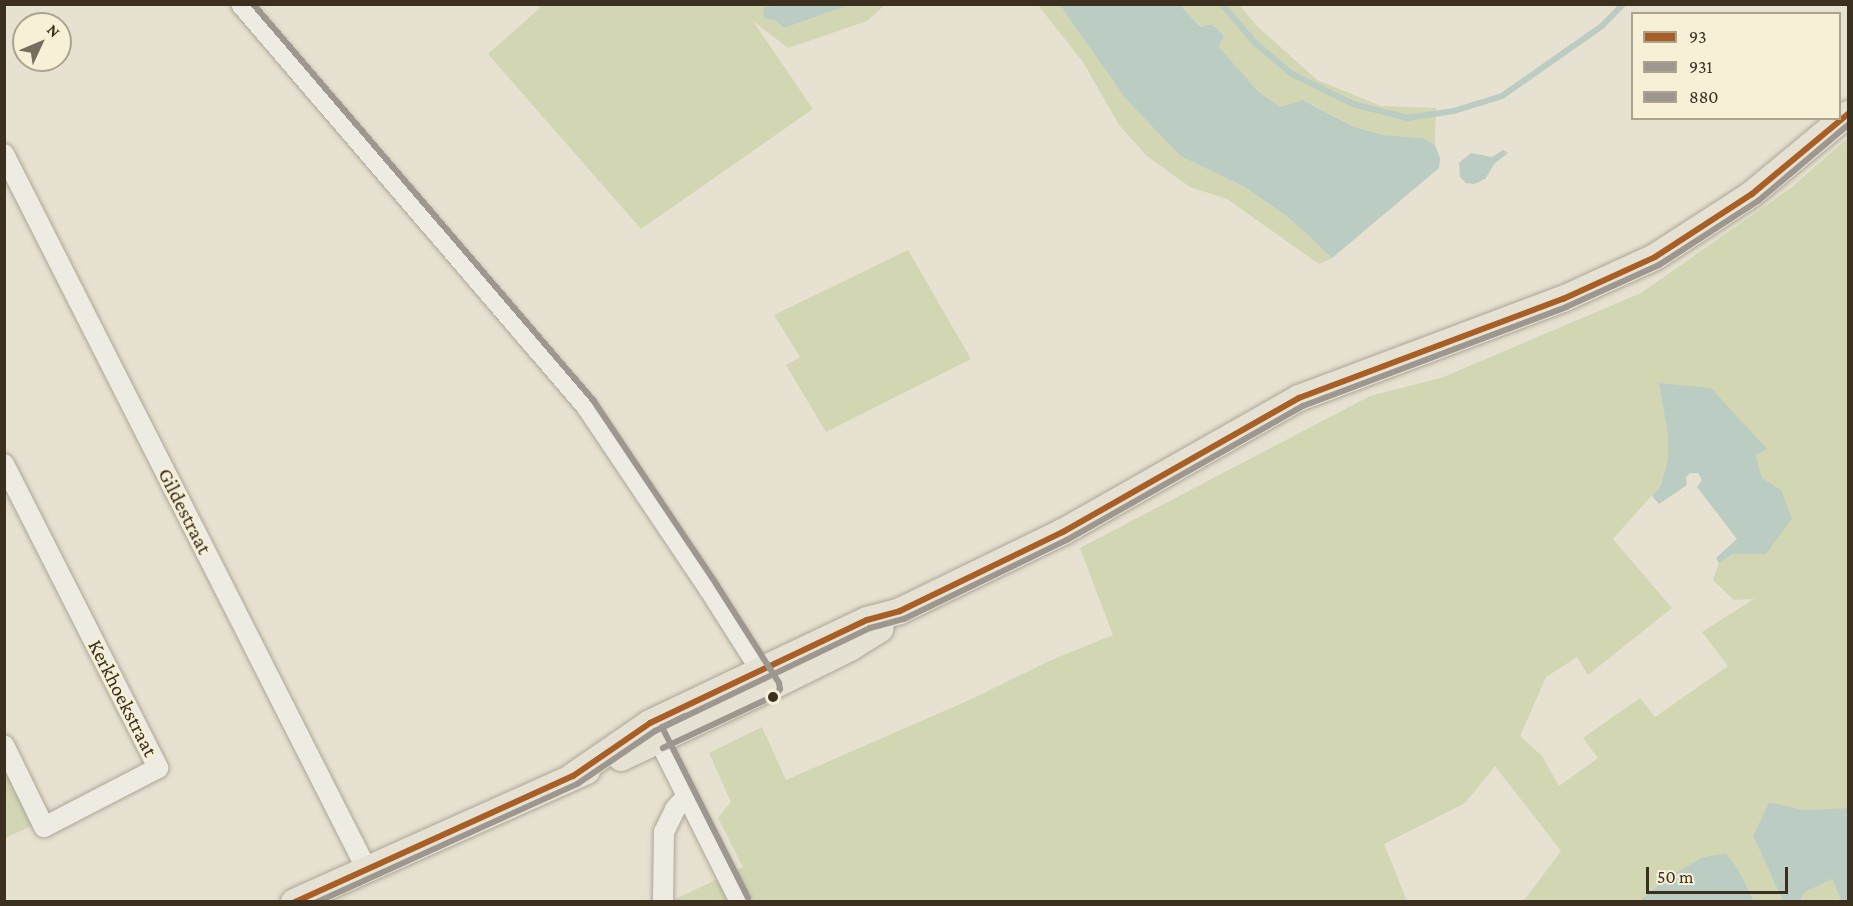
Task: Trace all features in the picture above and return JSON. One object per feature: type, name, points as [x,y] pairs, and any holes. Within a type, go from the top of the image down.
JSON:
[{"type":"main road","points":[[294,902],[573,776],[655,732],[766,679],[850,648],[880,630],[900,611],[1063,532],[1299,398],[1563,299],[1655,257],[1752,195],[1841,120]]},
{"type":"street","points":[[241,4],[586,406],[766,679]]},
{"type":"street","name":"Gildestraat","points":[[4,154],[366,868]]},
{"type":"street","name":"Kerkhoekstraat","points":[[4,464],[158,768],[44,827],[4,745]]},
{"type":"street","points":[[655,732],[740,902]]},
{"type":"street","points":[[663,902],[664,832],[675,809],[687,796]]},
{"type":"green space","points":[[538,5],[774,5],[764,8],[784,28],[849,5],[885,5],[867,21],[788,48],[753,21],[813,109],[641,229],[488,54],[540,8]]},
{"type":"green space","points":[[1038,5],[1060,5],[1125,98],[1180,156],[1243,186],[1287,216],[1332,258],[1319,264],[1227,199],[1190,187],[1147,156],[1119,125],[1083,62]]},
{"type":"green space","points":[[1180,5],[1239,5],[1259,28],[1317,80],[1381,106],[1436,108],[1435,145],[1422,138],[1383,135],[1354,127],[1304,100],[1281,108],[1258,91],[1219,47],[1224,34],[1212,24],[1202,27]]},
{"type":"green space","points":[[1848,138],[1848,808],[1803,810],[1769,802],[1753,836],[1783,901],[1754,901],[1738,869],[1725,853],[1703,857],[1668,877],[1639,901],[1520,901],[1526,898],[1561,851],[1495,766],[1465,803],[1384,844],[1407,901],[669,902],[743,867],[718,818],[731,802],[709,753],[762,727],[786,780],[974,698],[1049,661],[1113,635],[1080,548],[1370,396],[1441,378],[1641,293],[1791,188]],"holes":[[[1659,383],[1766,449],[1756,454],[1762,478],[1781,490],[1766,554],[1733,554],[1719,563],[1713,580],[1734,600],[1754,599],[1702,632],[1728,666],[1655,717],[1640,698],[1583,738],[1598,758],[1559,786],[1542,756],[1520,736],[1546,677],[1577,657],[1588,675],[1672,608],[1613,539],[1661,485],[1668,459],[1668,436]]]},
{"type":"green space","points":[[908,250],[971,359],[826,432],[786,365],[800,357],[774,315]]},
{"type":"green space","points":[[4,762],[34,825],[5,838],[4,838]]},
{"type":"green space","points":[[1832,879],[1841,899],[1800,902],[1805,892]]},
{"type":"shaded area","points":[[774,5],[849,5],[784,28],[775,20],[764,18],[763,8]]},
{"type":"shaded area","points":[[1060,5],[1180,5],[1201,27],[1212,24],[1224,35],[1219,47],[1258,91],[1280,107],[1303,100],[1354,127],[1383,135],[1422,138],[1435,145],[1440,158],[1439,168],[1332,258],[1287,216],[1243,186],[1180,156],[1125,98]]},
{"type":"shaded area","points":[[1503,150],[1508,153],[1495,163],[1485,179],[1474,184],[1466,183],[1460,177],[1459,163],[1471,153],[1492,157]]},
{"type":"shaded area","points":[[1659,383],[1711,388],[1767,449],[1756,455],[1762,478],[1781,490],[1792,518],[1766,554],[1733,554],[1719,563],[1716,558],[1737,539],[1697,487],[1702,480],[1698,473],[1690,473],[1686,477],[1687,485],[1659,504],[1652,496],[1661,485],[1668,459],[1668,436]]},
{"type":"shaded area","points":[[1769,802],[1803,810],[1848,808],[1848,901],[1833,901],[1841,899],[1832,879],[1805,892],[1800,901],[1783,901],[1753,836]]},
{"type":"shaded area","points":[[1726,853],[1738,869],[1754,901],[1639,901],[1668,877],[1703,857]]},
{"type":"waterway","points":[[1222,4],[1255,43],[1292,74],[1353,104],[1407,118],[1454,111],[1502,96],[1602,26],[1623,4]]},
{"type":"transit line","name":"880","points":[[253,4],[593,400],[779,683],[780,689],[776,695],[663,748]]},
{"type":"transit line","name":"93","points":[[1841,120],[1848,114]]},
{"type":"transit line","name":"93","points":[[295,902],[573,776],[650,723],[867,620],[900,611],[1063,532],[1299,398],[1563,299],[1655,257],[1752,194],[1841,120]]},
{"type":"transit line","name":"931","points":[[317,902],[577,784],[655,731],[870,628],[904,619],[1067,540],[1303,406],[1566,307],[1659,265],[1758,201],[1848,125]]},
{"type":"transit line","name":"880","points":[[685,716],[662,727],[748,898]]}]
